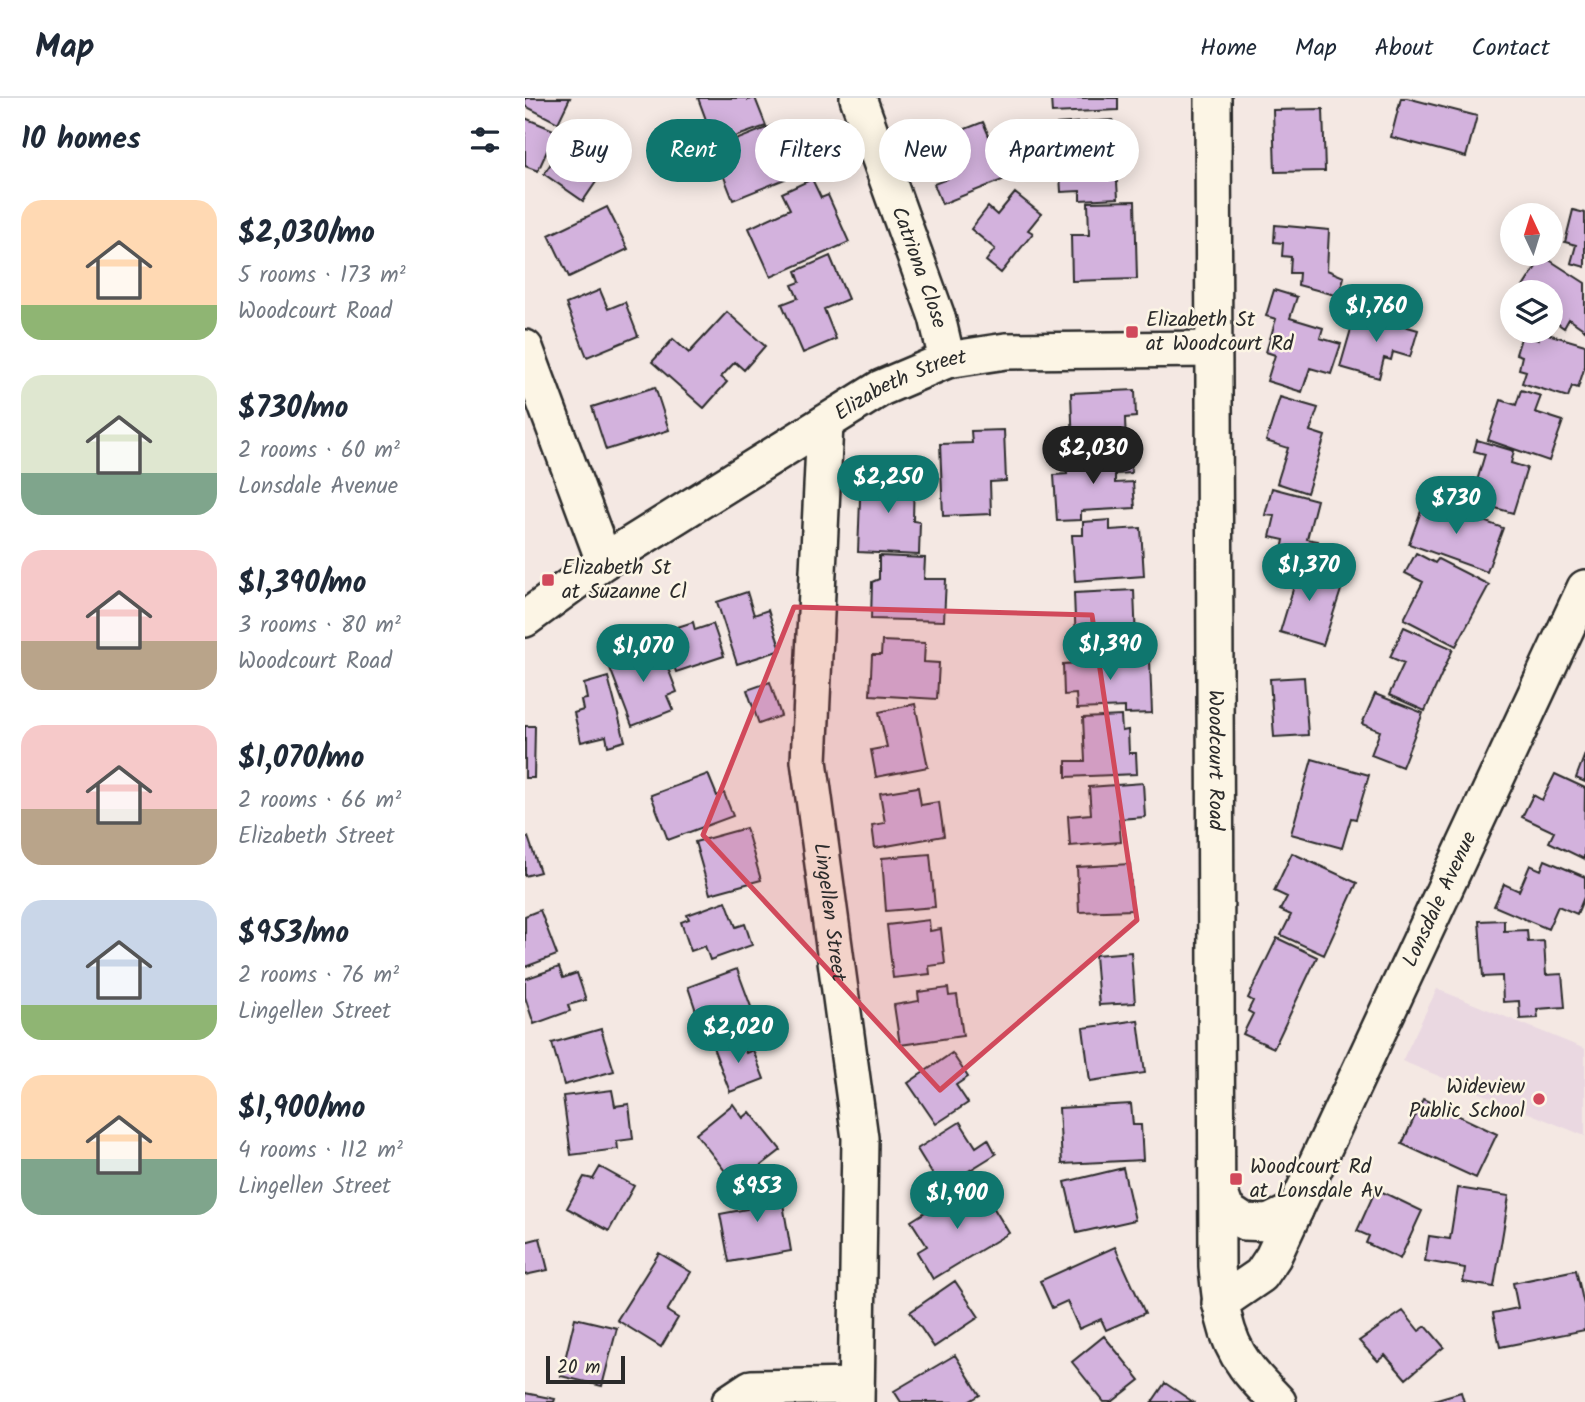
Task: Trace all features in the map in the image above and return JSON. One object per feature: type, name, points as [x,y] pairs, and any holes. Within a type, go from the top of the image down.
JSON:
[{"type":"street","name":"Catriona Close","points":[[858,98],[937,317],[947,360]]},
{"type":"street","name":"Woodcourt Road","points":[[1213,98],[1217,1266],[1220,1303],[1229,1335],[1244,1364],[1277,1402]]},
{"type":"street","points":[[525,348],[604,561]]},
{"type":"street","name":"Elizabeth Street","points":[[525,619],[604,561],[881,388],[947,360],[1006,351],[1214,349]]},
{"type":"street","name":"Lingellen Street","points":[[825,424],[809,761],[860,1138],[856,1394]]},
{"type":"street","name":"Lonsdale Avenue","points":[[1220,1303],[1261,1275],[1273,1257],[1585,588]]},
{"type":"street","points":[[1217,1185],[1226,1210],[1244,1222],[1268,1223],[1295,1210]]},
{"type":"street","points":[[730,1402],[751,1388],[856,1394]]},
{"type":"highlighted area","points":[[794,607],[1092,615],[1137,920],[940,1090],[703,835]]},
{"type":"shaded area","name":"Wideview Public School","points":[[1437,989],[1585,1049],[1585,1136],[1402,1061]]},
{"type":"building","points":[[525,98],[570,98],[560,119],[550,119],[525,106]]},
{"type":"building","points":[[698,98],[755,98],[763,119],[755,119],[755,130],[741,135],[741,119],[706,119]]},
{"type":"building","points":[[1051,98],[1118,98],[1118,110],[1052,113]]},
{"type":"building","points":[[1401,98],[1477,116],[1466,157],[1391,137]]},
{"type":"building","points":[[1323,109],[1325,171],[1275,172],[1273,110]]},
{"type":"building","points":[[525,118],[546,127],[546,153],[538,171],[525,166]]},
{"type":"building","points":[[983,122],[985,182],[997,182],[942,204],[934,184],[971,182],[971,127]]},
{"type":"building","points":[[755,132],[755,182],[778,182],[733,200],[726,182],[741,182],[741,138]]},
{"type":"building","points":[[556,182],[596,182],[583,201]]},
{"type":"building","points":[[806,182],[813,182],[821,198],[828,195],[849,242],[771,277],[749,228],[790,209],[782,193]]},
{"type":"building","points":[[1060,182],[1117,182],[1118,198],[1080,200],[1080,191],[1061,192]]},
{"type":"building","points":[[1015,193],[1041,214],[1028,230],[1033,233],[1001,273],[986,261],[995,249],[971,229],[988,207],[997,215]]},
{"type":"building","points":[[1135,201],[1137,279],[1072,281],[1071,235],[1089,235],[1088,202]]},
{"type":"building","points":[[607,207],[628,249],[569,277],[549,235]]},
{"type":"building","points":[[1573,210],[1585,213],[1585,267],[1571,263],[1576,245],[1565,242]]},
{"type":"building","points":[[1275,225],[1329,230],[1327,270],[1344,277],[1339,296],[1298,285],[1299,273],[1290,273],[1291,257],[1282,256],[1283,243],[1274,242]]},
{"type":"building","points":[[830,256],[848,299],[824,309],[836,339],[803,353],[782,304],[798,298],[792,285],[800,282],[796,271]]},
{"type":"building","points":[[1537,266],[1559,266],[1585,283],[1585,330],[1569,319],[1563,327],[1563,280],[1528,280]]},
{"type":"building","points":[[600,290],[608,309],[625,302],[638,336],[587,357],[566,304]]},
{"type":"building","points":[[1274,290],[1297,297],[1290,318],[1323,328],[1320,338],[1341,344],[1331,374],[1310,368],[1302,392],[1267,381],[1275,355],[1266,352],[1276,319],[1266,316]]},
{"type":"building","points":[[727,312],[765,346],[744,370],[735,362],[721,377],[727,382],[704,408],[652,362],[673,339],[689,353]]},
{"type":"building","points":[[1356,312],[1418,330],[1410,357],[1393,352],[1391,360],[1384,358],[1379,378],[1340,367]]},
{"type":"building","points":[[1563,338],[1585,345],[1585,366],[1578,388],[1572,386],[1568,397],[1522,383],[1526,371],[1519,369],[1522,356],[1516,354],[1519,343],[1563,343]]},
{"type":"building","points":[[655,387],[669,430],[606,450],[592,407]]},
{"type":"building","points":[[1135,390],[1136,417],[1125,418],[1126,446],[1073,448],[1071,393]]},
{"type":"building","points":[[1521,390],[1541,396],[1535,412],[1563,421],[1549,461],[1488,440],[1501,400],[1516,405]]},
{"type":"building","points":[[1280,397],[1318,408],[1310,431],[1325,436],[1307,493],[1277,483],[1288,448],[1266,441]]},
{"type":"building","points":[[1004,430],[1006,481],[990,482],[991,514],[943,516],[940,444],[972,443],[971,431]]},
{"type":"building","points":[[1477,440],[1514,451],[1511,463],[1527,468],[1513,513],[1471,501],[1485,454],[1474,451]]},
{"type":"building","points":[[1130,455],[1131,473],[1115,474],[1115,483],[1133,482],[1135,508],[1081,511],[1081,520],[1057,521],[1054,475],[1067,474],[1066,458]]},
{"type":"building","points":[[861,473],[914,475],[913,521],[920,522],[919,555],[858,552]]},
{"type":"building","points":[[1272,488],[1317,500],[1307,539],[1318,541],[1314,558],[1282,550],[1284,540],[1270,537],[1275,516],[1265,515]]},
{"type":"building","points":[[1425,500],[1503,528],[1487,572],[1409,544]]},
{"type":"building","points":[[1110,520],[1110,530],[1141,528],[1144,576],[1075,581],[1072,535],[1083,535],[1083,522]]},
{"type":"building","points":[[1416,553],[1435,563],[1438,559],[1489,585],[1456,646],[1404,619],[1423,582],[1405,573]]},
{"type":"building","points":[[879,556],[925,558],[924,579],[946,579],[944,621],[871,619],[872,582],[879,579]]},
{"type":"building","points":[[1294,558],[1326,567],[1320,584],[1341,590],[1323,645],[1280,632],[1294,586],[1287,579]]},
{"type":"building","points":[[1134,590],[1136,642],[1076,645],[1074,593]]},
{"type":"building","points":[[747,592],[754,615],[768,610],[781,650],[737,664],[717,602]]},
{"type":"building","points":[[693,622],[695,630],[713,624],[724,656],[676,672],[662,632]]},
{"type":"building","points":[[1404,627],[1453,649],[1425,711],[1389,695],[1404,663],[1390,657]]},
{"type":"building","points":[[882,641],[925,643],[924,662],[939,663],[937,699],[870,695],[872,655],[881,655]]},
{"type":"building","points":[[648,645],[652,654],[661,650],[677,692],[667,696],[673,710],[632,726],[607,660]]},
{"type":"building","points":[[1134,651],[1135,660],[1150,660],[1152,713],[1125,714],[1125,707],[1077,709],[1076,694],[1064,695],[1063,664],[1079,663],[1079,654]]},
{"type":"building","points":[[608,677],[625,741],[608,746],[606,736],[581,742],[574,713],[583,710],[581,700],[587,699],[584,684]]},
{"type":"building","points":[[1304,677],[1308,735],[1274,737],[1270,679]]},
{"type":"building","points":[[770,682],[781,716],[759,724],[747,690]]},
{"type":"building","points":[[1375,694],[1423,713],[1402,767],[1371,755],[1380,731],[1362,724]]},
{"type":"building","points":[[915,704],[928,767],[876,777],[871,750],[887,747],[879,712]]},
{"type":"building","points":[[1121,716],[1122,731],[1128,730],[1129,753],[1136,753],[1137,774],[1066,777],[1066,761],[1085,761],[1083,718]]},
{"type":"building","points":[[525,726],[535,726],[534,778],[525,778]]},
{"type":"building","points":[[1585,754],[1585,782],[1576,778]]},
{"type":"building","points":[[1312,759],[1369,775],[1356,819],[1351,818],[1342,848],[1291,834]]},
{"type":"building","points":[[708,774],[717,796],[724,793],[733,816],[668,840],[651,795]]},
{"type":"building","points":[[1555,774],[1585,788],[1584,859],[1549,842],[1554,832],[1522,817],[1533,795],[1542,800]]},
{"type":"building","points":[[1143,783],[1145,817],[1119,819],[1121,842],[1070,846],[1068,816],[1091,814],[1089,787]]},
{"type":"building","points":[[918,787],[921,805],[939,802],[944,836],[875,848],[872,825],[885,823],[880,793]]},
{"type":"building","points":[[746,828],[761,880],[710,894],[695,842]]},
{"type":"building","points":[[528,837],[540,872],[525,876],[525,838]]},
{"type":"building","points":[[1292,853],[1357,883],[1324,955],[1281,935],[1291,915],[1280,910],[1287,897],[1274,891]]},
{"type":"building","points":[[930,854],[935,907],[886,911],[882,858]]},
{"type":"building","points":[[1545,860],[1585,877],[1585,895],[1577,914],[1558,906],[1548,929],[1494,906],[1504,884],[1519,891],[1530,865],[1541,870]]},
{"type":"building","points":[[1130,864],[1132,910],[1079,912],[1077,867]]},
{"type":"building","points":[[726,901],[736,927],[745,924],[752,945],[710,960],[705,946],[691,951],[681,922],[689,919],[687,915]]},
{"type":"building","points":[[540,910],[557,955],[525,967],[525,916]]},
{"type":"building","points":[[929,920],[930,931],[941,929],[945,964],[929,966],[930,974],[893,978],[887,925]]},
{"type":"building","points":[[1504,920],[1504,931],[1527,930],[1528,942],[1544,941],[1546,975],[1562,974],[1565,1007],[1537,1009],[1538,1018],[1520,1019],[1519,1001],[1503,1002],[1502,976],[1483,977],[1479,921]]},
{"type":"building","points":[[1277,938],[1317,957],[1274,1048],[1243,1034],[1253,1014],[1248,1011],[1253,1001],[1248,998]]},
{"type":"building","points":[[1131,952],[1135,1003],[1099,1005],[1095,955]]},
{"type":"building","points":[[559,967],[563,978],[577,973],[586,1000],[568,1005],[570,1011],[534,1024],[525,997],[525,979]]},
{"type":"building","points":[[737,969],[754,1015],[724,1027],[718,1010],[698,1017],[688,987]]},
{"type":"building","points":[[948,988],[949,996],[957,995],[963,1036],[900,1045],[894,1005],[919,1001],[918,992]]},
{"type":"building","points":[[1138,1020],[1145,1073],[1090,1081],[1083,1028]]},
{"type":"building","points":[[601,1029],[614,1071],[564,1085],[552,1043]]},
{"type":"building","points":[[739,1037],[746,1053],[753,1050],[764,1079],[730,1092],[713,1047]]},
{"type":"building","points":[[952,1053],[968,1077],[956,1085],[968,1103],[936,1124],[908,1083]]},
{"type":"building","points":[[612,1090],[615,1106],[629,1104],[633,1139],[617,1141],[618,1149],[571,1155],[563,1096]]},
{"type":"building","points":[[1423,1099],[1497,1134],[1476,1178],[1402,1144]]},
{"type":"building","points":[[733,1104],[743,1118],[750,1112],[781,1150],[736,1185],[696,1134]]},
{"type":"building","points":[[1131,1104],[1133,1125],[1141,1125],[1143,1160],[1062,1164],[1059,1108]]},
{"type":"building","points":[[960,1122],[976,1147],[988,1139],[996,1154],[941,1188],[917,1149]]},
{"type":"building","points":[[600,1167],[634,1186],[609,1231],[567,1208],[584,1177],[593,1179]]},
{"type":"building","points":[[1123,1168],[1135,1220],[1077,1233],[1065,1182]]},
{"type":"building","points":[[779,1180],[791,1251],[729,1262],[720,1214],[747,1209],[743,1186]]},
{"type":"building","points":[[970,1184],[984,1206],[990,1202],[1009,1233],[933,1279],[917,1252],[927,1246],[911,1221]]},
{"type":"building","points":[[1458,1188],[1509,1196],[1494,1287],[1463,1282],[1465,1268],[1425,1261],[1429,1236],[1450,1239]]},
{"type":"building","points":[[1376,1189],[1422,1211],[1400,1259],[1366,1243],[1369,1236],[1357,1231]]},
{"type":"building","points":[[540,1238],[548,1270],[525,1275],[525,1242]]},
{"type":"building","points":[[1115,1247],[1145,1313],[1106,1330],[1101,1319],[1079,1329],[1067,1301],[1052,1308],[1040,1281]]},
{"type":"building","points":[[659,1253],[691,1272],[667,1311],[678,1318],[661,1347],[617,1320]]},
{"type":"building","points":[[1576,1270],[1585,1309],[1585,1330],[1500,1347],[1493,1313],[1518,1308],[1513,1283]]},
{"type":"building","points":[[955,1281],[979,1317],[934,1347],[910,1312]]},
{"type":"building","points":[[1403,1311],[1419,1331],[1426,1326],[1444,1347],[1406,1379],[1385,1355],[1378,1361],[1359,1341]]},
{"type":"building","points":[[575,1318],[617,1328],[602,1386],[561,1376]]},
{"type":"building","points":[[1104,1336],[1140,1380],[1112,1402],[1104,1402],[1072,1362]]},
{"type":"building","points":[[955,1355],[980,1395],[968,1402],[901,1402],[894,1391]]},
{"type":"building","points":[[1165,1383],[1193,1402],[1152,1402]]},
{"type":"building","points":[[1461,1392],[1464,1402],[1427,1402]]},
{"type":"building","points":[[525,1393],[555,1399],[554,1402],[525,1402]]},
{"type":"place","name":"Elizabeth St at Woodcourt Rd","points":[[1132,332]]},
{"type":"place","name":"Elizabeth St at Suzanne Cl","points":[[548,580]]},
{"type":"place","name":"Wideview Public School","points":[[1539,1099]]},
{"type":"place","name":"Woodcourt Rd at Lonsdale Av","points":[[1236,1179]]}]
